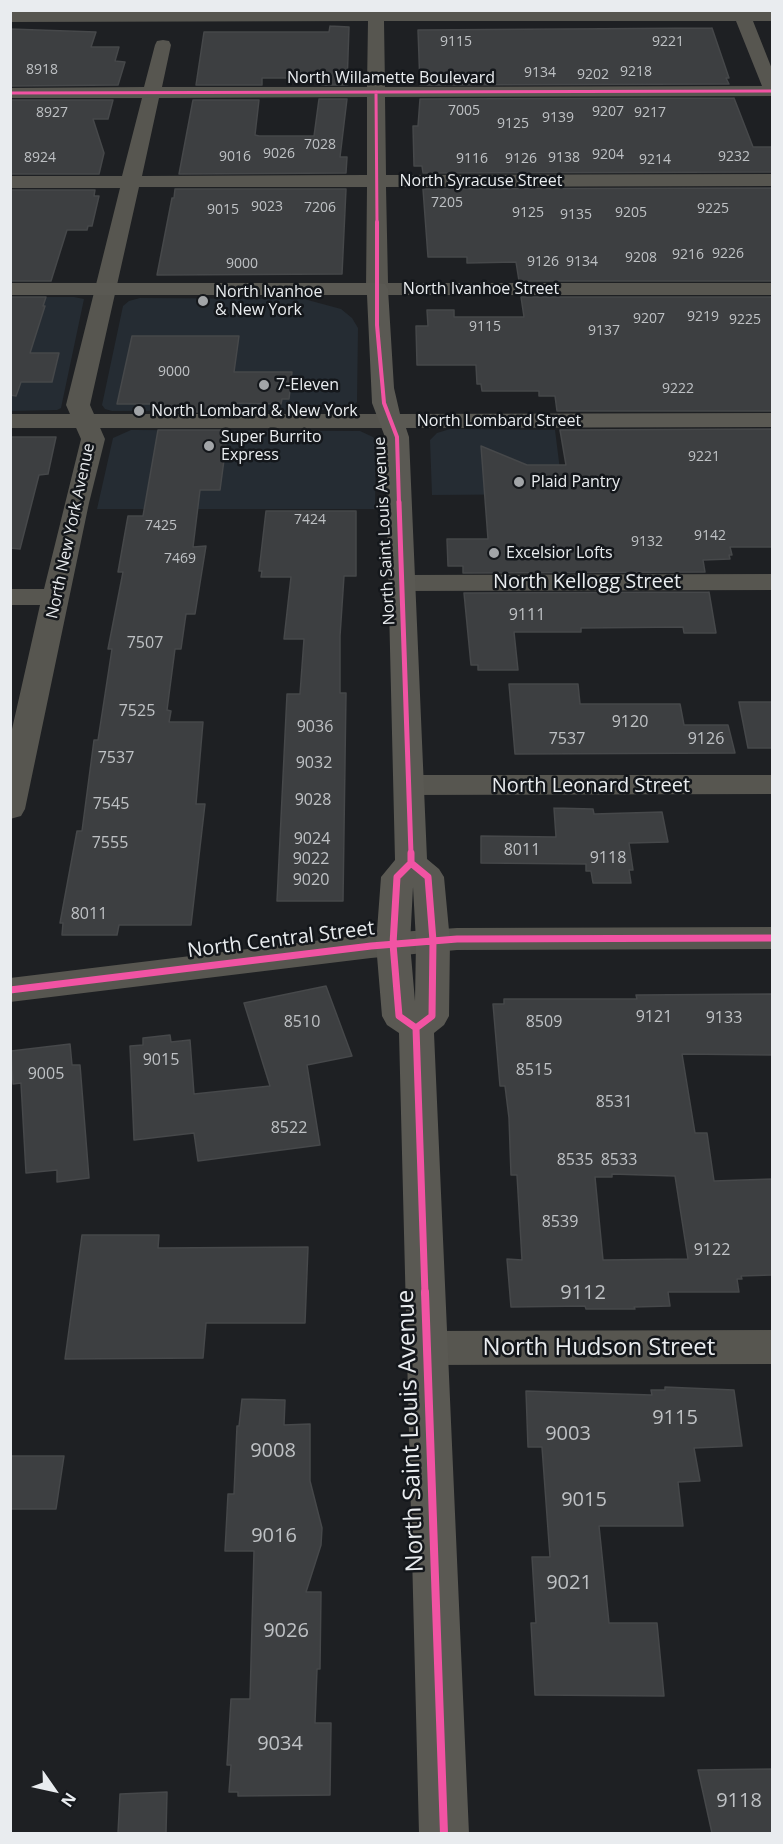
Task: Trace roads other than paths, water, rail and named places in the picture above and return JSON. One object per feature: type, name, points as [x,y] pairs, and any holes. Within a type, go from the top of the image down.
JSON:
[{"type":"main road","name":"North Ivanhoe Street","points":[[10,289],[377,289]]},
{"type":"main road","name":"North Saint Louis Avenue","points":[[377,289],[381,388],[384,403],[397,437],[411,863]]},
{"type":"main road","name":"North Lombard Street","points":[[391,421],[772,420]]},
{"type":"main road","points":[[411,863],[428,877],[434,941],[432,1016],[416,1028],[399,1016],[393,944],[397,877],[411,863]]},
{"type":"main road","name":"North Saint Louis Avenue","points":[[416,1028],[444,1833]]},
{"type":"street","points":[[741,13],[772,90]]},
{"type":"street","points":[[10,17],[172,14],[741,13],[772,16]]},
{"type":"street","name":"North Saint Louis Avenue","points":[[376,14],[377,289]]},
{"type":"street","name":"North New York Avenue","points":[[10,809],[76,502],[93,439],[78,405],[163,45]]},
{"type":"street","name":"North Willamette Boulevard","points":[[10,93],[772,90]]},
{"type":"street","name":"North Syracuse Street","points":[[10,182],[772,180]]},
{"type":"street","name":"North Ivanhoe Street","points":[[377,289],[772,289]]},
{"type":"street","name":"North Lombard Street","points":[[10,421],[391,421]]},
{"type":"street","name":"North Kellogg Street","points":[[402,583],[772,582]]},
{"type":"street","points":[[10,597],[57,597]]},
{"type":"street","name":"North Leonard Street","points":[[409,785],[772,785]]},
{"type":"street","name":"North Central Street","points":[[10,990],[434,941],[772,938]]},
{"type":"street","name":"North Hudson Street","points":[[426,1348],[772,1347]]},
{"type":"place","name":"North Ivanhoe & New York","points":[[203,301]]},
{"type":"place","name":"7-Eleven","points":[[264,385]]},
{"type":"place","name":"North Lombard & New York","points":[[139,411]]},
{"type":"place","name":"Super Burrito Express","points":[[209,446]]},
{"type":"place","name":"Plaid Pantry","points":[[519,482]]},
{"type":"place","name":"Excelsior Lofts","points":[[494,553]]}]
